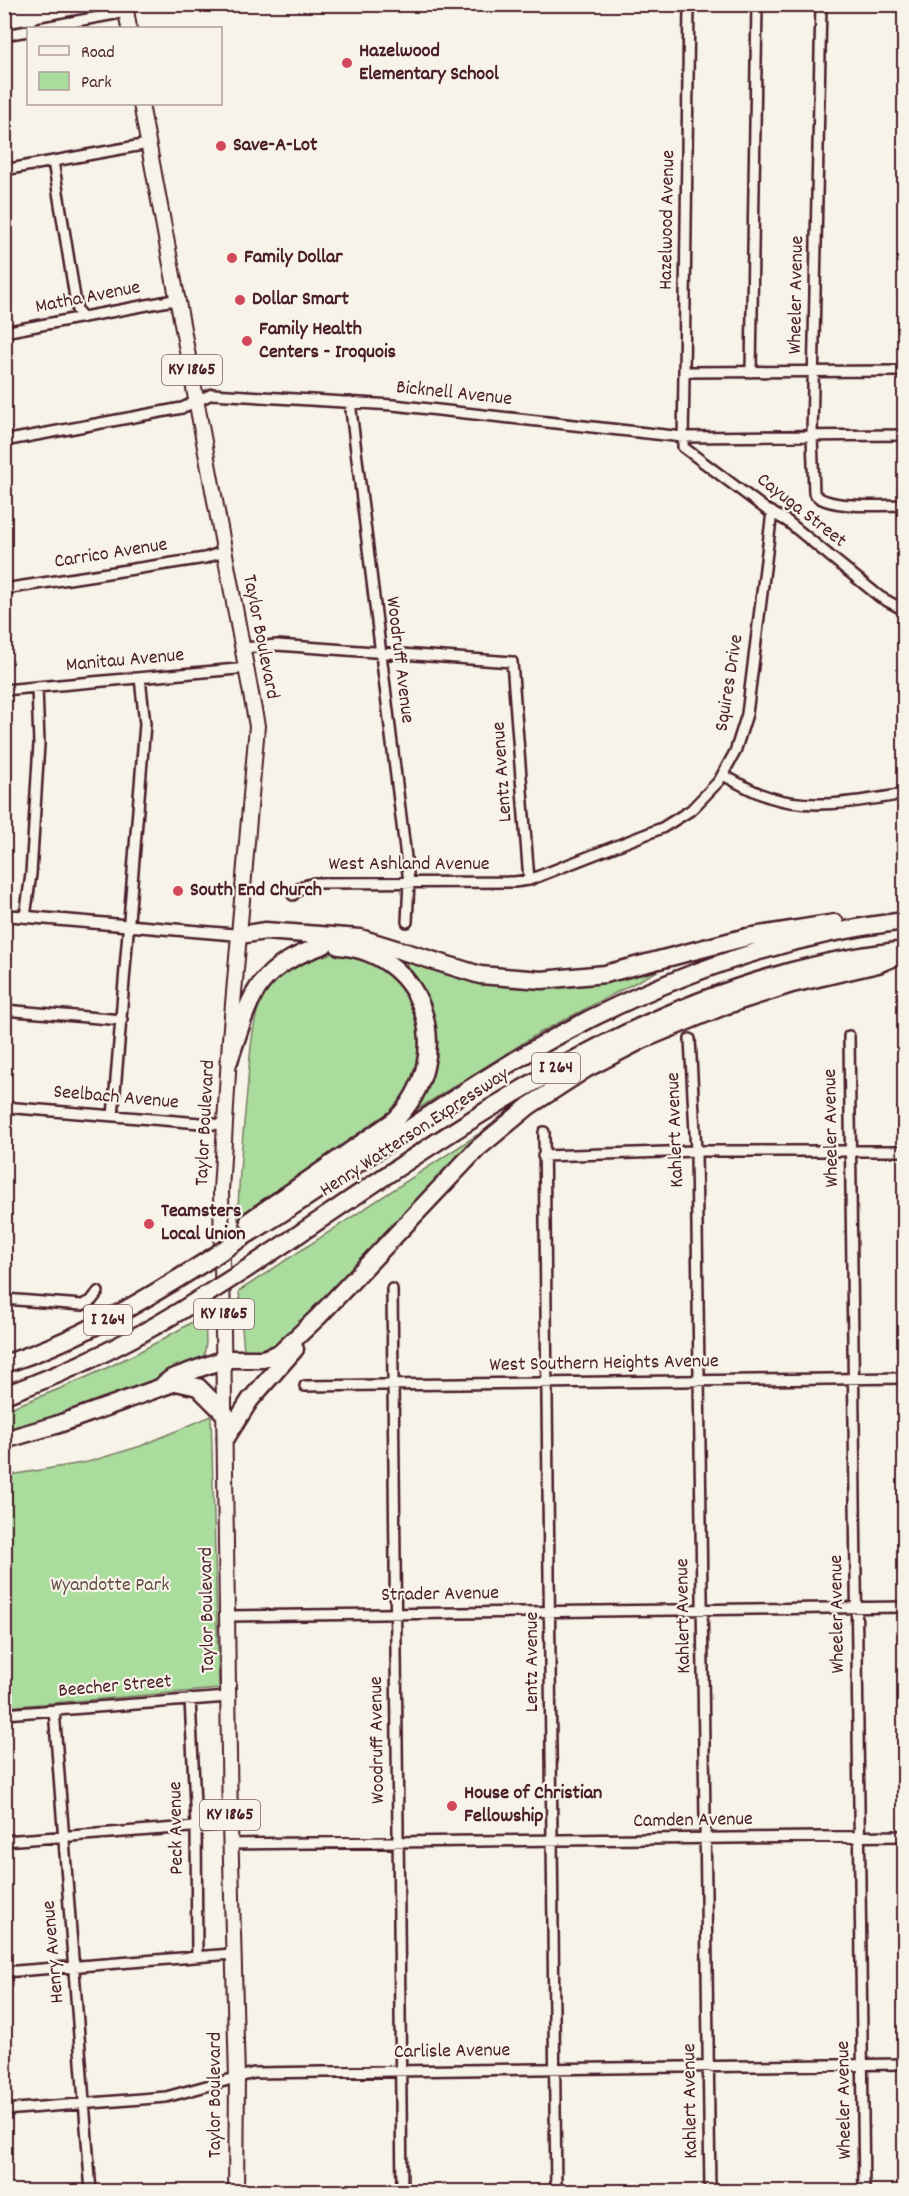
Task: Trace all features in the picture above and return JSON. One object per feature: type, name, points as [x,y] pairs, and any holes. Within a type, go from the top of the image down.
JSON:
[{"type":"highway","points":[[240,934],[265,931],[360,938],[480,975],[542,980],[605,974],[777,931],[837,923],[897,922]]},
{"type":"highway","name":"Henry Watterson Expressway","points":[[4,1364],[77,1335],[135,1305],[527,1054],[611,1008],[723,963],[782,945],[897,922]]},
{"type":"highway","points":[[240,934],[259,939],[357,949],[373,956],[391,967],[418,999],[427,1025],[429,1049],[426,1071],[411,1103],[395,1120],[247,1223],[243,1237]]},
{"type":"highway","points":[[229,1060],[247,1008],[266,977],[293,956],[324,945]]},
{"type":"highway","points":[[164,1384],[172,1378],[225,1359],[270,1358],[280,1353],[318,1317],[454,1170],[504,1126],[567,1081],[626,1047],[687,1020],[792,984],[878,964],[904,952]]},
{"type":"highway","name":"Henry Watterson Expressway","points":[[4,1395],[46,1380],[109,1351],[204,1296],[504,1099],[617,1035],[696,1001],[751,982],[838,960],[904,952]]},
{"type":"highway","points":[[226,1438],[250,1400],[310,1333],[318,1317]]},
{"type":"highway","points":[[4,1440],[56,1425],[164,1384],[176,1382],[198,1387],[226,1414]]},
{"type":"main road","points":[[125,8],[129,27]]},
{"type":"main road","name":"Taylor Boulevard","points":[[141,105],[198,401],[223,552],[248,668],[257,739],[229,1060],[222,1232],[230,1844],[237,2078],[236,2192]]},
{"type":"street","name":"Hazelwood Avenue","points":[[683,437],[689,4]]},
{"type":"street","points":[[751,372],[757,4]]},
{"type":"street","name":"Wheeler Avenue","points":[[821,4],[812,476],[817,497],[833,504],[904,505]]},
{"type":"street","points":[[43,27],[125,8]]},
{"type":"street","points":[[4,35],[27,30]]},
{"type":"street","points":[[4,170],[148,144]]},
{"type":"street","points":[[53,161],[77,310],[82,317]]},
{"type":"street","name":"Matha Avenue","points":[[4,332],[178,299]]},
{"type":"street","points":[[684,372],[904,371]]},
{"type":"street","name":"Bicknell Avenue","points":[[4,441],[182,408],[212,394],[456,411],[683,437],[904,435]]},
{"type":"street","name":"Woodruff Avenue","points":[[350,402],[409,882],[407,922]]},
{"type":"street","name":"Cayuga Street","points":[[683,437],[683,447],[690,454],[787,521],[880,597],[904,610]]},
{"type":"street","name":"Squires Drive","points":[[529,880],[646,837],[691,810],[723,775],[735,753],[747,714],[772,512]]},
{"type":"street","name":"Carrico Avenue","points":[[4,589],[205,558],[223,552]]},
{"type":"street","points":[[243,648],[277,645],[380,652]]},
{"type":"street","name":"Lentz Avenue","points":[[380,652],[512,662],[529,880]]},
{"type":"street","name":"Manitau Avenue","points":[[4,690],[248,668]]},
{"type":"street","points":[[114,1116],[136,809],[145,724],[140,678]]},
{"type":"street","points":[[25,917],[31,874],[39,744],[37,687]]},
{"type":"street","points":[[723,775],[769,797],[792,802],[833,802],[904,794]]},
{"type":"street","name":"West Ashland Avenue","points":[[293,895],[301,887],[314,883],[529,880]]},
{"type":"street","points":[[4,915],[240,934]]},
{"type":"street","points":[[4,1010],[122,1020]]},
{"type":"street","name":"Wheeler Avenue","points":[[849,1036],[864,2192]]},
{"type":"street","name":"Kahlert Avenue","points":[[690,1039],[696,1151],[710,2192]]},
{"type":"street","name":"Seelbach Avenue","points":[[4,1107],[225,1125]]},
{"type":"street","name":"Lentz Avenue","points":[[544,1132],[545,1383],[551,1612],[551,1840],[556,2192]]},
{"type":"street","points":[[543,1156],[696,1151],[904,1151]]},
{"type":"street","name":"Woodruff Avenue","points":[[392,1288],[391,1385],[402,2192]]},
{"type":"street","points":[[4,1299],[82,1305],[94,1298],[98,1292]]},
{"type":"street","name":"West Southern Heights Avenue","points":[[305,1386],[904,1378]]},
{"type":"street","name":"Strader Avenue","points":[[228,1616],[904,1607]]},
{"type":"street","name":"Beecher Street","points":[[4,1714],[228,1697]]},
{"type":"street","name":"Peck Avenue","points":[[190,1699],[196,1827],[197,1957]]},
{"type":"street","name":"Henry Avenue","points":[[54,1710],[91,2192]]},
{"type":"street","points":[[4,1841],[230,1824]]},
{"type":"street","name":"Camden Avenue","points":[[230,1844],[904,1836]]},
{"type":"street","points":[[4,1972],[232,1954]]},
{"type":"street","name":"Carlisle Avenue","points":[[4,2110],[165,2097],[254,2073],[904,2064]]},
{"type":"green space","points":[[336,953],[371,963],[400,984],[419,1022],[422,1034],[415,1081],[389,1116],[238,1220],[250,1053],[260,1001],[270,982],[286,969],[318,956]]},
{"type":"green space","points":[[408,960],[465,976],[669,965],[539,1033],[413,1112],[430,1076],[437,1037],[431,1011],[401,964]]},
{"type":"green space","points":[[500,1120],[430,1186],[275,1348],[265,1352],[244,1351],[239,1291]]},
{"type":"green space","points":[[205,1314],[206,1343],[203,1362],[68,1413],[5,1433],[4,1410],[107,1368]]},
{"type":"green space","name":"Wyandotte Park","points":[[211,1416],[219,1689],[5,1707],[5,1476],[88,1462],[141,1446]]},
{"type":"place","name":"Hazelwood Elementary School","points":[[347,63]]},
{"type":"place","name":"Save-A-Lot","points":[[221,146]]},
{"type":"place","name":"Family Dollar","points":[[232,258]]},
{"type":"place","name":"Dollar Smart","points":[[240,300]]},
{"type":"place","name":"Family Health Centers - Iroquois","points":[[247,341]]},
{"type":"place","name":"South End Church","points":[[178,891]]},
{"type":"place","name":"Teamsters Local Union","points":[[149,1224]]},
{"type":"place","name":"House of Christian Fellowship","points":[[452,1806]]}]
